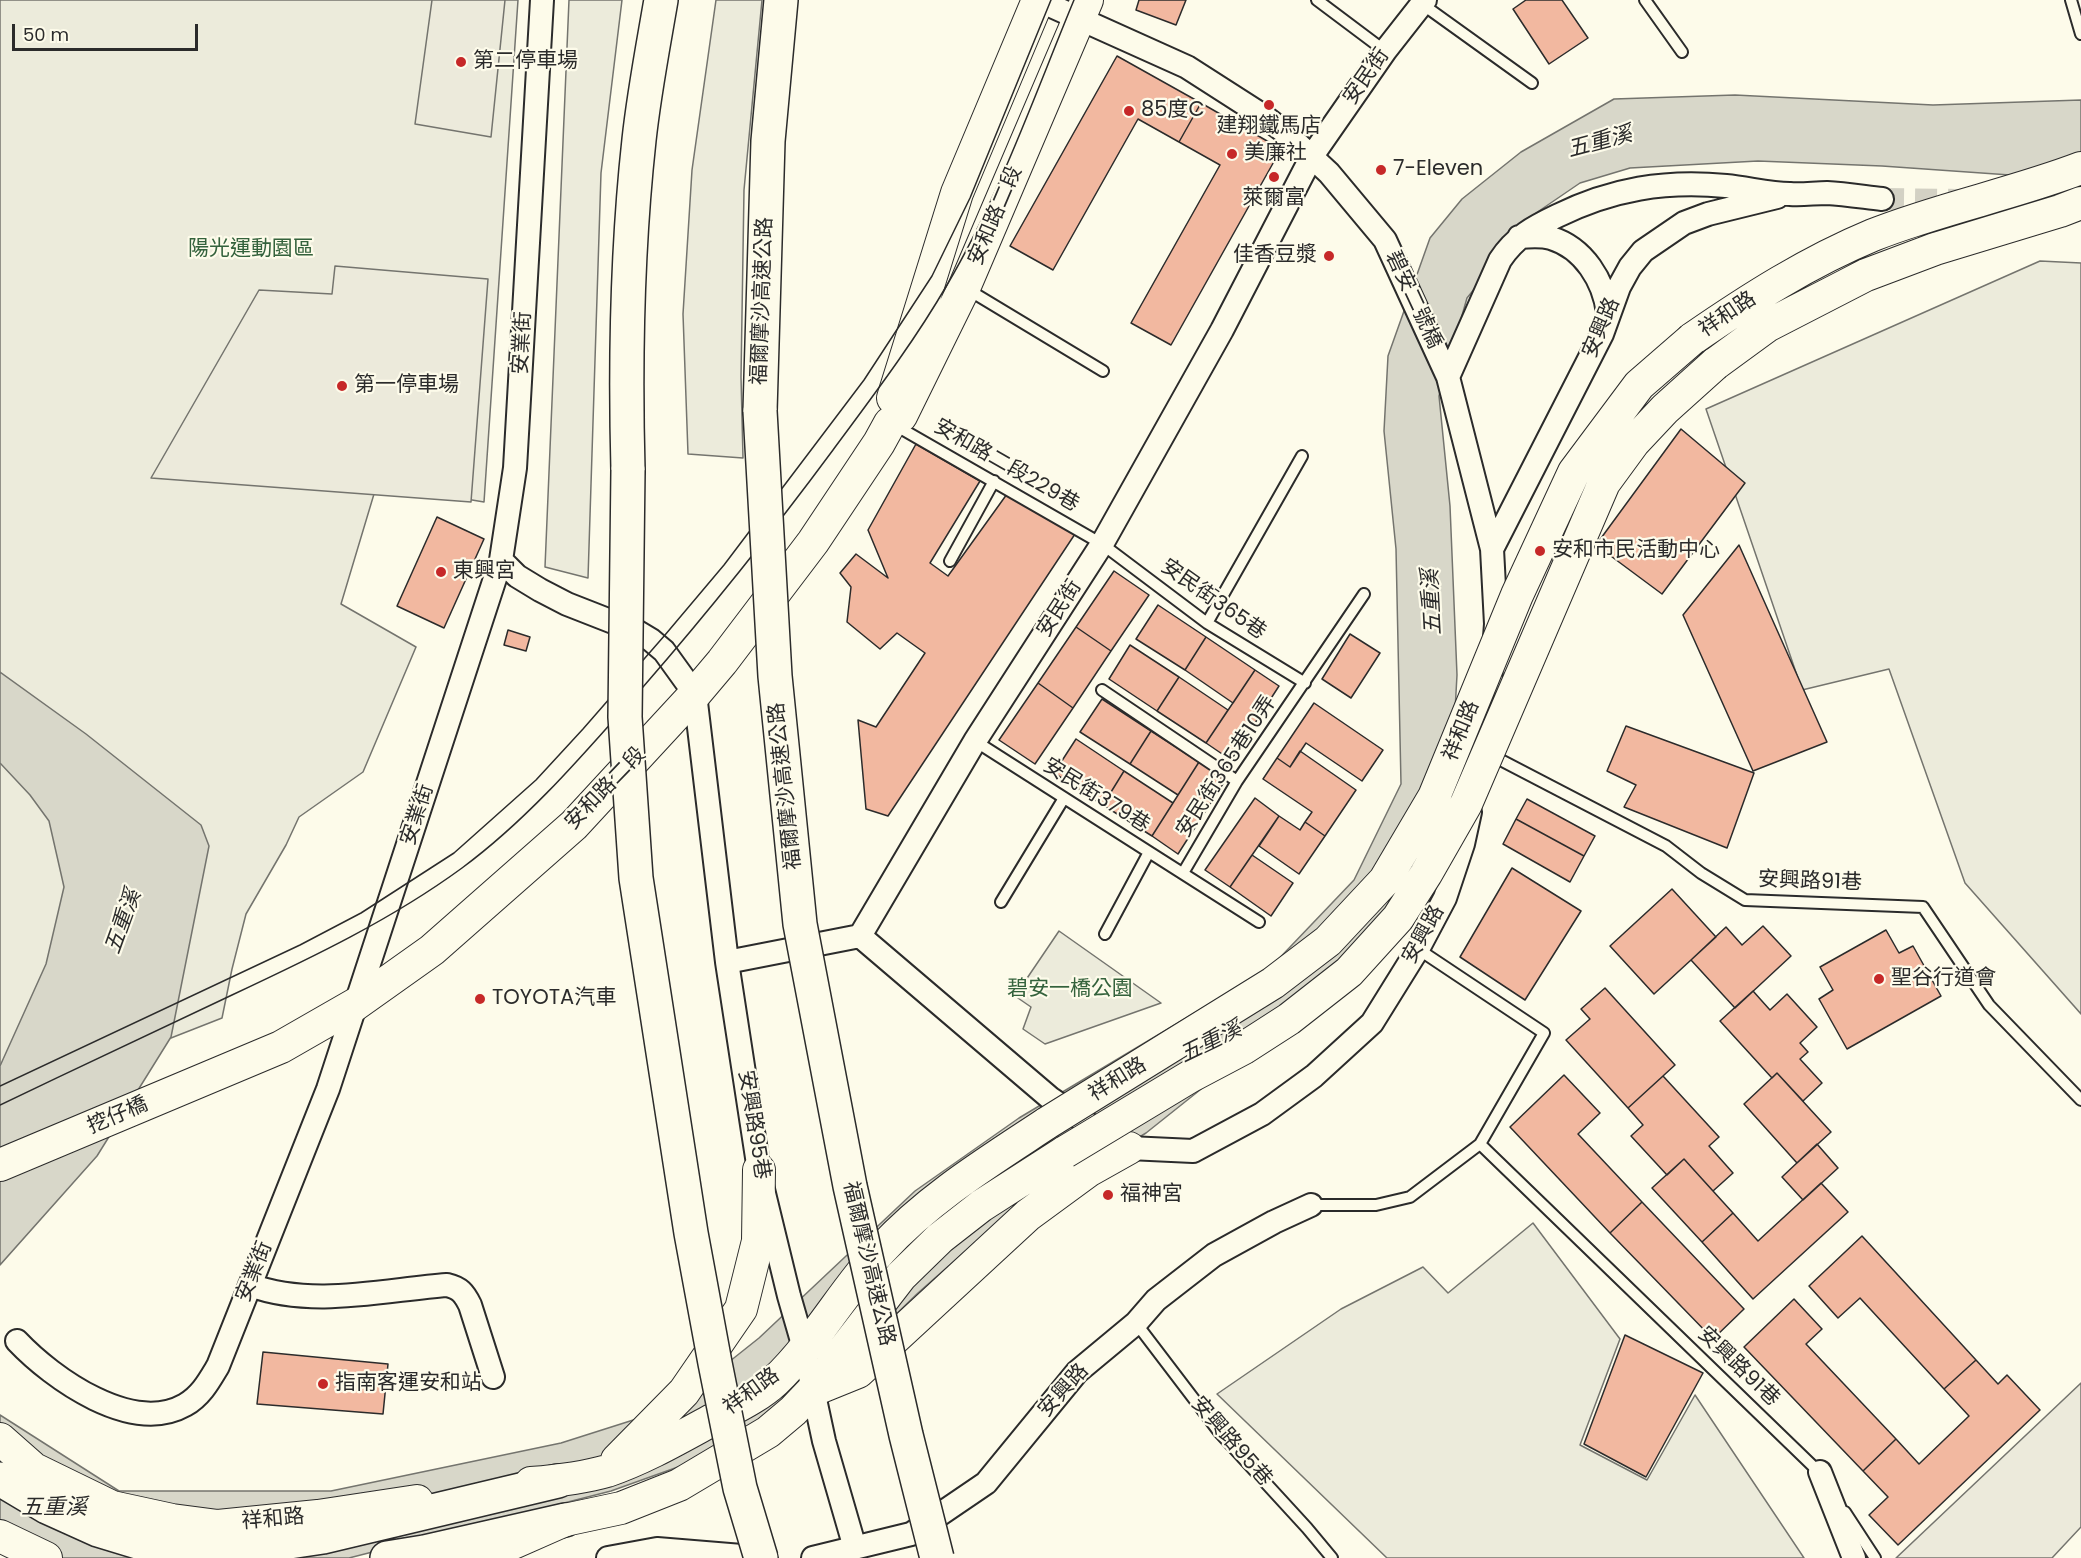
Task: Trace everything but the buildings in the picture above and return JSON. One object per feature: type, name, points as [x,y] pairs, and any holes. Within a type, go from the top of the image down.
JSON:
[{"type":"highway","points":[[661,0],[639,139],[630,250],[626,362],[628,470],[625,717],[636,878],[691,1233],[740,1488],[761,1558]]},
{"type":"highway","name":"福爾摩沙高速公路","points":[[781,0],[768,141],[760,411],[775,676],[800,924],[850,1186],[906,1435],[937,1558]]},
{"type":"highway","points":[[0,1479],[47,1507],[98,1544]]},
{"type":"highway","points":[[0,1499],[36,1522],[98,1544],[164,1550],[248,1548],[323,1537],[558,1481]]},
{"type":"highway","points":[[387,1558],[424,1552],[565,1520]]},
{"type":"main road","name":"安和路二段","points":[[890,423],[889,410],[957,193],[1038,0]]},
{"type":"main road","name":"安和路二段","points":[[236,1067],[292,1041],[356,1004],[432,950],[574,825],[722,662],[813,542],[890,423],[901,416],[964,288],[1083,9]]},
{"type":"main road","name":"祥和路","points":[[0,1439],[34,1469],[112,1507],[172,1520],[218,1526],[329,1515],[416,1502],[489,1485],[558,1481],[607,1471],[662,1448],[750,1399],[774,1381],[804,1348],[880,1251],[918,1214],[962,1178],[1274,982],[1328,941],[1385,880],[1434,797],[1517,595],[1574,472],[1639,385],[1692,339],[1774,285],[1813,263],[1874,235],[2081,168]]},
{"type":"main road","name":"祥和路","points":[[479,1558],[565,1520],[621,1508],[679,1485],[768,1432],[813,1390],[901,1276],[940,1238],[981,1206],[1051,1161],[1191,1076],[1244,1048],[1289,1019],[1349,972],[1398,918],[1466,804],[1604,483],[1634,442],[1665,409],[1715,364],[1767,326],[1866,275],[1935,249],[2081,203]]},
{"type":"main road","name":"挖仔橋","points":[[0,1165],[236,1067]]},
{"type":"main road","points":[[813,1390],[858,1372],[1028,1215],[1124,1146]]},
{"type":"main road","points":[[607,1471],[684,1392],[741,1309],[758,1241],[759,1170]]},
{"type":"main road","points":[[0,1536],[46,1558]]},
{"type":"street","name":"安業街","points":[[17,1341],[33,1358],[54,1374],[103,1402],[130,1411],[152,1414],[171,1412],[187,1404],[204,1389],[218,1366],[328,1089],[501,560],[515,468],[542,0]]},
{"type":"street","points":[[1038,0],[1083,9],[1187,67],[1265,117],[1312,156]]},
{"type":"street","name":"安民街","points":[[860,936],[975,741],[1102,544],[1222,330],[1312,156],[1385,51],[1424,2]]},
{"type":"street","name":"碧安二號橋","points":[[1312,156],[1342,187],[1384,240],[1444,368]]},
{"type":"street","name":"安興路","points":[[1124,1146],[1193,1151],[1262,1114],[1314,1077],[1372,1023],[1418,950],[1445,898],[1463,844],[1484,751],[1496,624],[1492,549],[1444,368],[1508,247],[1535,226],[1585,202],[1616,192],[1672,184],[1726,186],[1789,194],[1826,193],[1882,198]]},
{"type":"street","name":"安興路","points":[[1492,549],[1602,334],[1608,313],[1630,267],[1643,251],[1684,223],[1708,214],[1789,194]]},
{"type":"street","points":[[1519,237],[1551,238],[1576,252],[1597,275],[1606,296],[1608,313]]},
{"type":"street","points":[[501,560],[518,576],[540,591],[636,631],[651,640],[664,651],[695,694]]},
{"type":"street","name":"安興路95巷","points":[[695,694],[727,962],[759,1170],[786,1285],[804,1348],[824,1441],[855,1548]]},
{"type":"street","points":[[727,962],[860,936],[1050,1098],[1124,1146]]},
{"type":"street","name":"安興路","points":[[813,1558],[911,1534],[986,1483],[1077,1372],[1136,1323],[1156,1300],[1214,1255],[1311,1205]]},
{"type":"street","points":[[250,1285],[267,1292],[302,1296],[381,1294],[447,1285],[457,1287],[465,1295],[470,1305],[493,1377]]},
{"type":"street","points":[[1820,1472],[1854,1558]]},
{"type":"street","points":[[608,1558],[657,1549],[766,1558]]},
{"type":"lane","points":[[1317,0],[1385,51]]},
{"type":"lane","points":[[1645,0],[1682,52]]},
{"type":"lane","points":[[2071,0],[2081,34]]},
{"type":"lane","points":[[1424,2],[1532,83]]},
{"type":"lane","points":[[964,288],[1103,371]]},
{"type":"lane","name":"安和路二段229巷","points":[[890,423],[1102,544]]},
{"type":"lane","points":[[1207,623],[1302,456]]},
{"type":"lane","points":[[950,561],[994,481]]},
{"type":"lane","name":"安民街365巷","points":[[1102,544],[1207,623],[1305,683]]},
{"type":"lane","name":"安民街365巷10弄","points":[[1183,873],[1237,781],[1364,594]]},
{"type":"lane","points":[[1102,690],[1237,781]]},
{"type":"lane","name":"安民街379巷","points":[[975,741],[1149,852],[1105,934]]},
{"type":"lane","name":"安興路91巷","points":[[1484,751],[1666,846],[1701,873],[1745,900],[1923,907],[1989,1005],[2081,1100]]},
{"type":"lane","points":[[1001,902],[1064,798]]},
{"type":"lane","points":[[1149,852],[1259,922]]},
{"type":"lane","points":[[1311,1205],[1376,1205],[1410,1197],[1479,1144],[1544,1033],[1418,950]]},
{"type":"lane","name":"安興路91巷","points":[[1479,1144],[1820,1472],[1875,1558]]},
{"type":"lane","name":"安興路95巷","points":[[1136,1323],[1219,1432],[1307,1527],[1332,1558]]},
{"type":"green space","name":"陽光運動園區","points":[[0,0],[518,0],[484,502],[377,484],[341,604],[416,647],[363,772],[299,817],[286,845],[246,914],[222,1018],[0,1105]]},
{"type":"green space","points":[[569,0],[622,0],[601,173],[588,578],[545,567]]},
{"type":"green space","points":[[716,0],[762,0],[744,190],[741,377],[743,458],[688,454],[683,314],[692,170]]},
{"type":"green space","points":[[2040,261],[2081,263],[2081,1014],[1965,883],[1889,669],[1802,690],[1706,409]]},
{"type":"green space","name":"碧安一橋公園","points":[[1059,931],[1161,1003],[1045,1044],[1023,1029],[1031,1007],[1015,996]]},
{"type":"green space","points":[[1533,1223],[1620,1339],[1580,1445],[1647,1480],[1695,1395],[1804,1558],[1387,1558],[1217,1394],[1341,1309],[1423,1267],[1448,1293]]},
{"type":"shaded area","name":"第二停車場","points":[[432,0],[505,0],[491,137],[415,124]]},
{"type":"shaded area","name":"第一停車場","points":[[335,266],[488,279],[471,502],[151,478],[259,290],[332,294]]},
{"type":"shaded area","points":[[2081,1383],[2081,1527],[2052,1558],[1896,1558]]},
{"type":"water","name":"五重溪","points":[[1735,95],[1933,105],[2081,100],[2081,180],[1882,166],[1758,161],[1630,168],[1580,183],[1536,213],[1467,298],[1439,396],[1450,506],[1457,675],[1449,819],[1426,890],[1210,1082],[1146,1133],[995,1225],[918,1293],[773,1433],[611,1491],[349,1558],[43,1558],[0,1536],[0,1415],[119,1491],[331,1491],[561,1443],[671,1408],[759,1338],[915,1191],[1019,1118],[1270,968],[1354,880],[1401,784],[1396,549],[1384,431],[1388,356],[1430,238],[1462,199],[1521,152],[1614,99]]},
{"type":"water","name":"五重溪","points":[[0,672],[86,734],[201,825],[209,846],[171,1037],[97,1156],[0,1265],[0,1066],[46,964],[64,887],[49,821],[30,795],[0,763]]},
{"type":"tunnel","points":[[1882,199],[1958,200]]},
{"type":"tram line","points":[[0,1086],[300,945],[361,913],[454,853],[536,780],[583,729],[724,565],[864,380],[932,276],[970,198],[1051,0]]},
{"type":"tram line","points":[[0,1105],[291,967],[379,921],[462,868],[535,805],[601,735],[693,629],[741,570],[893,369],[947,285],[983,217],[1074,0]]},
{"type":"place","name":"第二停車場","points":[[461,62]]},
{"type":"place","name":"建翔鐵馬店","points":[[1269,105]]},
{"type":"place","name":"85度C","points":[[1129,111]]},
{"type":"place","name":"美廉社","points":[[1232,154]]},
{"type":"place","name":"7-Eleven","points":[[1381,170]]},
{"type":"place","name":"萊爾富","points":[[1274,177]]},
{"type":"place","name":"佳香豆漿","points":[[1329,256]]},
{"type":"place","name":"第一停車場","points":[[342,386]]},
{"type":"place","name":"安和市民活動中心","points":[[1540,551]]},
{"type":"place","name":"東興宮","points":[[441,572]]},
{"type":"place","name":"聖谷行道會","points":[[1879,979]]},
{"type":"place","name":"TOYOTA汽車","points":[[480,999]]},
{"type":"place","name":"福神宮","points":[[1108,1195]]},
{"type":"place","name":"指南客運安和站","points":[[323,1384]]}]
